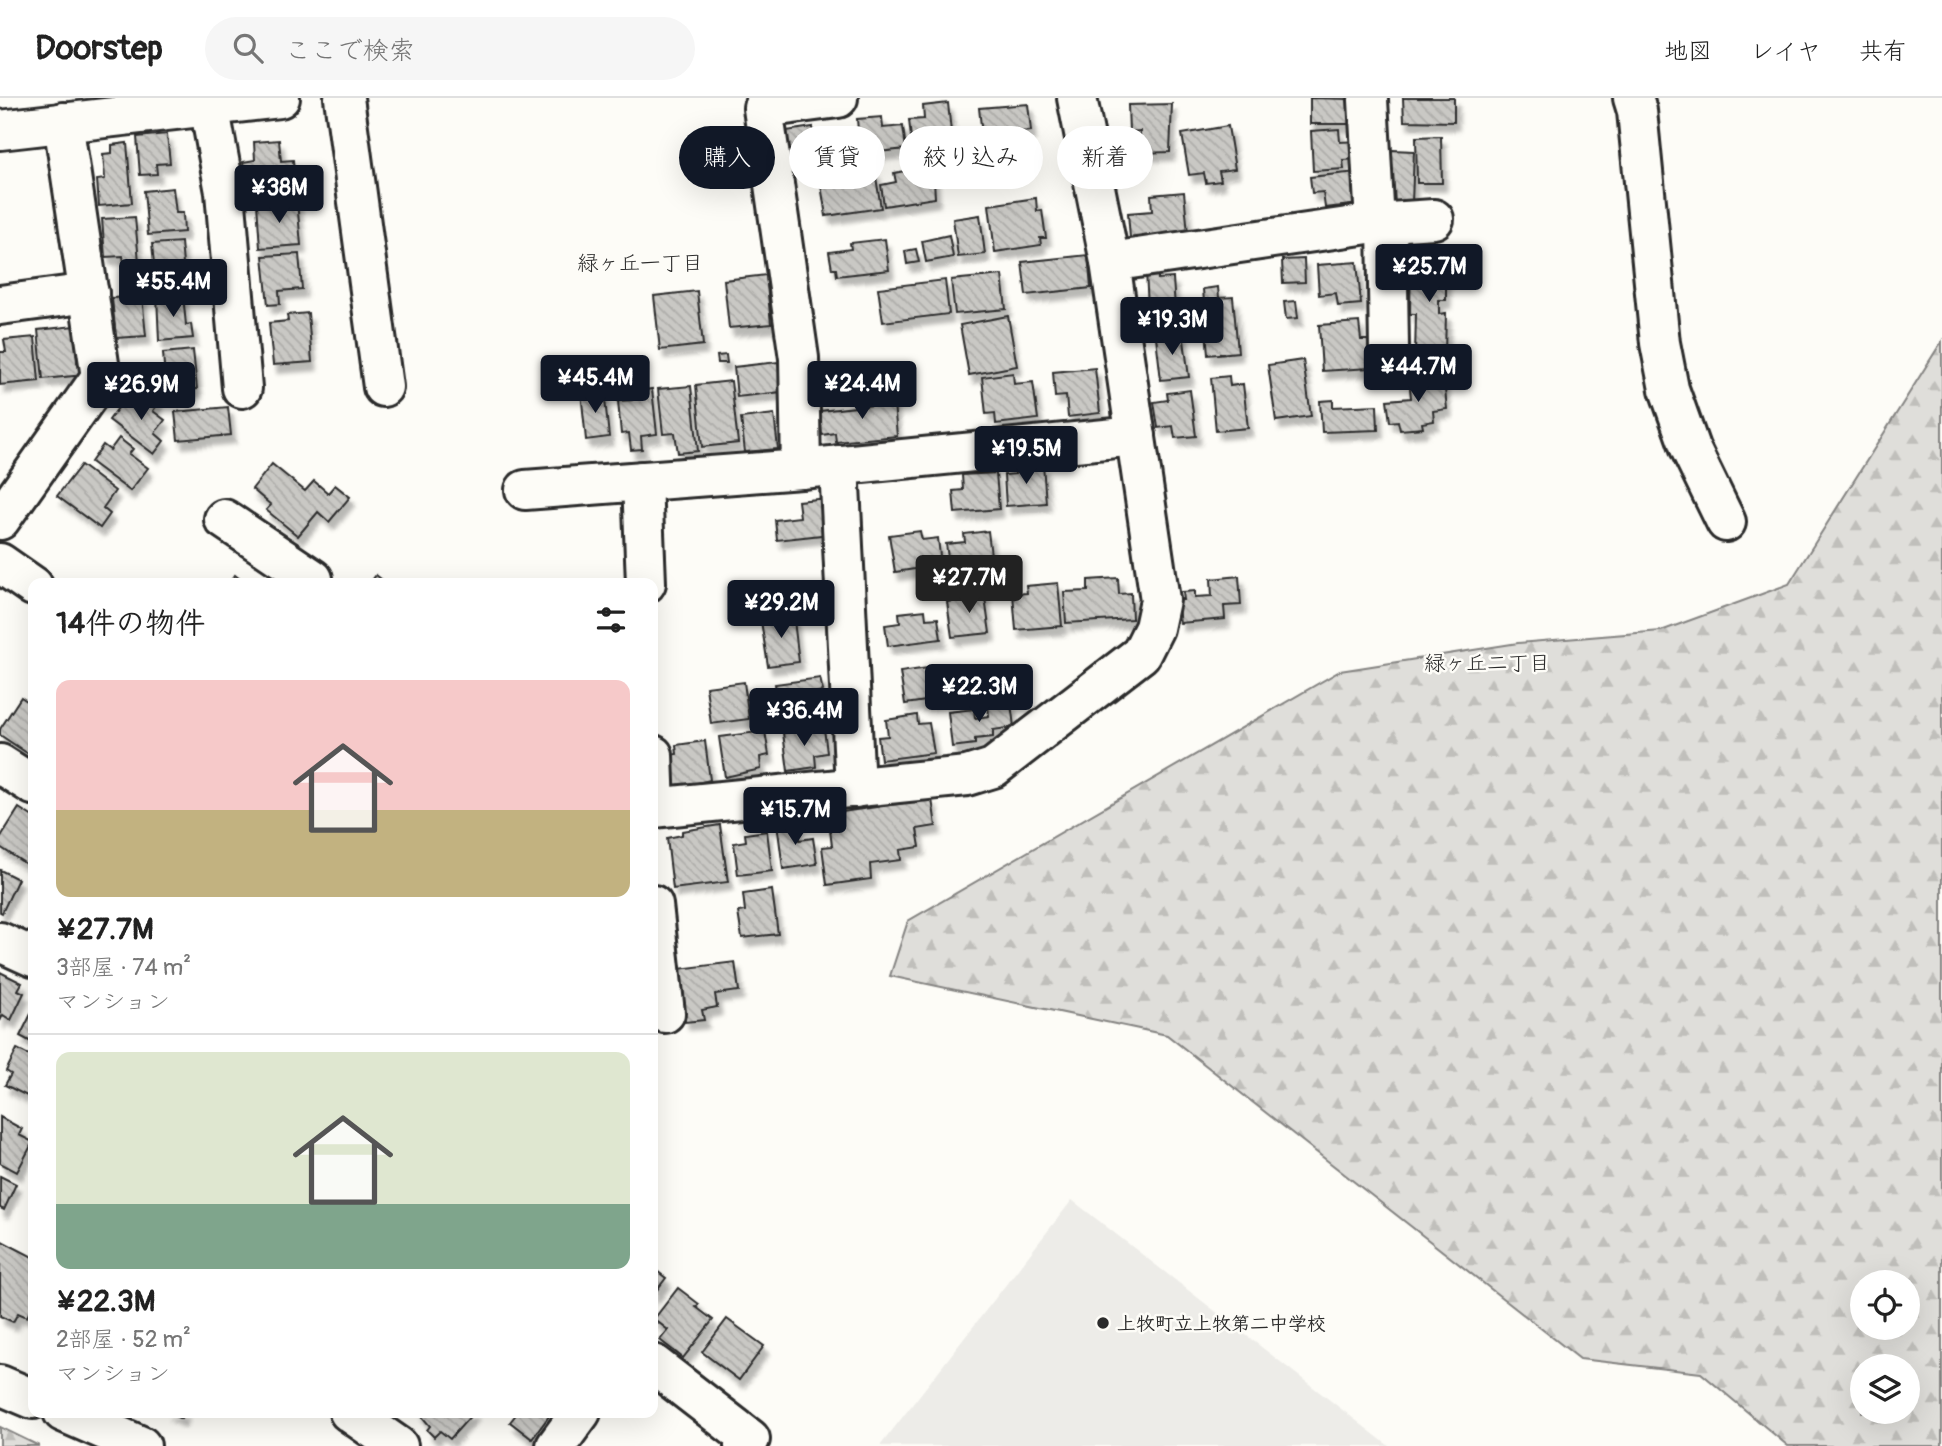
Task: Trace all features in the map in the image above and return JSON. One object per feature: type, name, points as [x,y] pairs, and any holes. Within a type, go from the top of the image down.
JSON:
[{"type":"street","points":[[0,130],[280,98]]},
{"type":"street","points":[[344,98],[383,387]]},
{"type":"street","points":[[801,469],[799,358],[762,108],[838,98]]},
{"type":"street","points":[[658,808],[967,776],[993,768],[1142,654],[1154,628],[1160,600],[1110,262],[1077,98]]},
{"type":"street","points":[[1633,98],[1637,111],[1660,343],[1667,377],[1690,448],[1726,522]]},
{"type":"street","points":[[1368,100],[1390,348]]},
{"type":"street","points":[[209,105],[225,192],[242,388]]},
{"type":"street","points":[[0,520],[102,377],[63,122]]},
{"type":"street","points":[[1110,262],[1380,223],[1434,219]]},
{"type":"street","points":[[0,305],[89,293]]},
{"type":"street","points":[[525,491],[801,469],[1136,436]]},
{"type":"street","points":[[839,465],[855,788]]},
{"type":"street","points":[[642,481],[646,578]]},
{"type":"street","points":[[224,519],[312,578]]},
{"type":"street","points":[[0,563],[28,583]]},
{"type":"street","points":[[0,764],[28,782]]},
{"type":"street","points":[[0,942],[28,955]]},
{"type":"street","points":[[658,950],[665,1013]]},
{"type":"street","points":[[658,1368],[750,1439],[744,1446]]},
{"type":"street","points":[[0,1385],[28,1397]]},
{"type":"street","points":[[77,1418],[141,1446]]},
{"type":"street","points":[[358,1418],[398,1446]]},
{"type":"shaded area","name":"上牧町立上牧第二中学校","points":[[1072,1200],[1389,1446],[880,1446]]},
{"type":"green space","points":[[1942,341],[1942,1446],[1788,1446],[1701,1373],[1580,1359],[1167,1035],[890,976],[908,921],[1340,671],[1518,643],[1661,631],[1789,584]]},
{"type":"green space","points":[[0,1427],[39,1446],[0,1446]]},
{"type":"building","points":[[1310,98],[1350,99],[1350,124],[1310,124]]},
{"type":"building","points":[[1403,98],[1454,98],[1454,122],[1404,121]]},
{"type":"building","points":[[948,103],[950,126],[910,126],[909,120],[924,119],[923,106]]},
{"type":"building","points":[[1028,104],[1030,126],[981,126],[979,108]]},
{"type":"building","points":[[1172,104],[1170,152],[1153,153],[1153,126],[1129,126],[1128,105]]},
{"type":"building","points":[[882,117],[883,126],[858,126],[857,119]]},
{"type":"building","points":[[899,126],[899,150],[885,151],[885,128]]},
{"type":"building","points":[[1228,126],[1235,169],[1219,171],[1221,181],[1206,183],[1204,173],[1189,175],[1182,134]]},
{"type":"building","points":[[1339,129],[1340,142],[1357,141],[1358,159],[1343,160],[1344,169],[1313,171],[1311,131]]},
{"type":"building","points":[[167,134],[170,163],[156,164],[157,174],[140,175],[137,137]]},
{"type":"building","points":[[1441,136],[1442,183],[1417,183],[1416,137]]},
{"type":"building","points":[[279,140],[281,161],[293,160],[295,184],[246,188],[243,162],[255,160],[254,142]]},
{"type":"building","points":[[127,143],[132,203],[99,206],[97,180],[105,179],[103,154],[112,153],[112,145]]},
{"type":"building","points":[[1392,150],[1414,151],[1412,203],[1391,202]]},
{"type":"building","points":[[899,172],[899,189],[935,189],[935,198],[884,206],[882,189],[885,189],[885,184],[896,182],[894,173]]},
{"type":"building","points":[[1357,172],[1360,204],[1325,208],[1323,192],[1312,193],[1310,177]]},
{"type":"building","points":[[173,188],[176,213],[183,213],[184,232],[148,235],[144,191]]},
{"type":"building","points":[[822,189],[878,189],[881,208],[826,216]]},
{"type":"building","points":[[1184,192],[1188,233],[1130,238],[1128,213],[1152,211],[1151,195]]},
{"type":"building","points":[[1036,198],[1037,211],[1042,210],[1046,238],[1040,238],[1041,245],[995,252],[989,205]]},
{"type":"building","points":[[297,201],[301,245],[260,248],[257,204]]},
{"type":"building","points":[[980,215],[985,254],[958,257],[953,219]]},
{"type":"building","points":[[135,217],[139,262],[124,263],[123,256],[105,257],[102,219]]},
{"type":"building","points":[[949,235],[953,257],[926,262],[922,241]]},
{"type":"building","points":[[885,239],[889,270],[837,276],[836,269],[832,269],[829,252],[851,249],[850,243]]},
{"type":"building","points":[[181,242],[183,264],[177,265],[179,282],[156,284],[152,244]]},
{"type":"building","points":[[916,249],[919,262],[907,264],[905,251]]},
{"type":"building","points":[[299,254],[302,289],[279,291],[280,304],[268,305],[263,256]]},
{"type":"building","points":[[1088,255],[1091,288],[1026,295],[1022,262]]},
{"type":"building","points":[[1411,257],[1446,258],[1446,300],[1439,300],[1439,314],[1446,313],[1445,355],[1415,355],[1416,314],[1410,314]]},
{"type":"building","points":[[1304,259],[1305,282],[1283,283],[1282,260]]},
{"type":"building","points":[[1357,262],[1361,304],[1338,306],[1336,293],[1319,295],[1317,265]]},
{"type":"building","points":[[1158,271],[1158,279],[1173,278],[1176,323],[1149,324],[1146,272]]},
{"type":"building","points":[[766,275],[771,324],[729,328],[724,280]]},
{"type":"building","points":[[1002,275],[1006,309],[955,314],[951,280]]},
{"type":"building","points":[[945,280],[949,314],[883,322],[878,288]]},
{"type":"building","points":[[1218,287],[1219,298],[1233,297],[1238,352],[1208,355],[1203,289]]},
{"type":"building","points":[[697,291],[703,345],[660,350],[654,296]]},
{"type":"building","points":[[183,295],[186,325],[191,324],[193,338],[159,341],[157,296]]},
{"type":"building","points":[[142,296],[146,336],[116,338],[112,298]]},
{"type":"building","points":[[1296,301],[1298,318],[1286,319],[1284,302]]},
{"type":"building","points":[[308,313],[312,362],[273,365],[269,323],[288,321],[287,315]]},
{"type":"building","points":[[1008,316],[1017,366],[969,375],[960,325]]},
{"type":"building","points":[[1359,322],[1361,340],[1368,340],[1370,368],[1322,371],[1319,325]]},
{"type":"building","points":[[74,326],[77,362],[82,361],[84,375],[43,379],[38,330]]},
{"type":"building","points":[[1183,333],[1189,377],[1161,380],[1156,337]]},
{"type":"building","points":[[35,337],[39,381],[0,385],[0,352],[6,352],[4,340]]},
{"type":"building","points":[[193,350],[197,389],[166,392],[163,353]]},
{"type":"building","points":[[726,355],[727,363],[718,363],[717,356]]},
{"type":"building","points":[[1303,360],[1311,416],[1276,421],[1268,365]]},
{"type":"building","points":[[778,362],[781,392],[737,397],[734,367]]},
{"type":"building","points":[[1095,368],[1100,413],[1068,417],[1066,396],[1055,397],[1053,372]]},
{"type":"building","points":[[1013,373],[1014,384],[1033,382],[1038,419],[996,424],[995,413],[986,414],[982,377]]},
{"type":"building","points":[[1229,376],[1230,386],[1243,384],[1248,428],[1216,431],[1211,378]]},
{"type":"building","points":[[1420,376],[1421,382],[1444,380],[1447,409],[1433,411],[1434,421],[1422,423],[1423,428],[1400,430],[1398,421],[1390,422],[1387,400],[1411,398],[1409,378]]},
{"type":"building","points":[[731,381],[738,443],[702,447],[696,385]]},
{"type":"building","points":[[691,386],[698,451],[678,453],[675,433],[663,434],[658,389]]},
{"type":"building","points":[[652,389],[657,434],[641,436],[642,449],[631,450],[629,433],[621,434],[618,401],[632,400],[631,392]]},
{"type":"building","points":[[604,390],[609,437],[586,440],[581,392]]},
{"type":"building","points":[[1190,390],[1196,436],[1175,438],[1173,426],[1158,428],[1154,402],[1168,400],[1167,393]]},
{"type":"building","points":[[147,392],[159,402],[153,411],[165,420],[155,433],[164,441],[154,454],[109,420],[124,400],[134,408]]},
{"type":"building","points":[[893,393],[897,436],[836,442],[835,433],[822,435],[820,411],[873,405],[872,395]]},
{"type":"building","points":[[1333,400],[1333,407],[1377,405],[1378,430],[1322,432],[1320,401]]},
{"type":"building","points":[[228,407],[231,435],[178,440],[175,412]]},
{"type":"building","points":[[774,414],[778,449],[745,452],[741,418]]},
{"type":"building","points":[[119,438],[133,449],[129,454],[148,468],[130,491],[91,462],[103,445],[110,450]]},
{"type":"building","points":[[272,464],[305,491],[314,481],[328,493],[335,485],[350,497],[329,522],[318,512],[298,536],[266,510],[271,505],[252,489]]},
{"type":"building","points":[[1043,464],[1046,503],[1006,506],[1004,475],[1015,474],[1015,467]]},
{"type":"building","points":[[81,465],[115,491],[103,508],[110,514],[100,528],[57,496]]},
{"type":"building","points":[[996,473],[999,509],[955,513],[953,491],[963,490],[962,475]]},
{"type":"building","points":[[827,498],[830,534],[777,540],[775,520],[800,517],[798,501]]},
{"type":"building","points":[[920,531],[922,540],[938,538],[941,565],[895,572],[889,535]]},
{"type":"building","points":[[988,531],[993,572],[963,576],[962,571],[950,572],[946,544],[965,542],[964,534]]},
{"type":"building","points":[[1239,576],[1241,605],[1224,606],[1225,619],[1180,623],[1177,600],[1184,600],[1183,592],[1195,591],[1195,597],[1212,596],[1211,579]]},
{"type":"building","points":[[1118,578],[1119,594],[1131,593],[1132,619],[1066,623],[1064,592],[1088,591],[1088,580]]},
{"type":"building","points":[[1058,583],[1062,626],[1016,630],[1013,594],[1027,593],[1026,586]]},
{"type":"building","points":[[984,591],[990,633],[952,637],[947,602],[963,600],[962,594]]},
{"type":"building","points":[[925,610],[926,619],[938,618],[941,639],[888,646],[885,625],[900,623],[899,613]]},
{"type":"building","points":[[793,612],[799,662],[768,666],[761,621],[778,619],[777,614]]},
{"type":"building","points":[[956,664],[960,696],[905,704],[900,672]]},
{"type":"building","points":[[820,678],[823,691],[813,693],[816,715],[780,720],[775,684]]},
{"type":"building","points":[[744,682],[749,719],[711,724],[706,687]]},
{"type":"building","points":[[21,697],[28,702],[28,754],[0,735],[0,729]]},
{"type":"building","points":[[1011,703],[1014,727],[993,730],[993,737],[975,739],[975,744],[952,747],[948,712],[974,709],[975,718],[989,716],[988,706]]},
{"type":"building","points":[[917,715],[918,724],[929,723],[934,753],[881,760],[878,737],[888,736],[886,720]]},
{"type":"building","points":[[824,728],[827,753],[815,755],[816,767],[788,771],[783,733]]},
{"type":"building","points":[[765,731],[769,755],[760,757],[761,769],[725,777],[719,737]]},
{"type":"building","points":[[705,741],[710,780],[673,789],[669,755],[677,754],[676,745]]},
{"type":"building","points":[[932,799],[936,826],[917,829],[920,847],[900,850],[901,860],[870,864],[871,879],[827,885],[822,847],[832,846],[828,814]]},
{"type":"building","points":[[19,808],[28,814],[28,865],[0,847],[0,838]]},
{"type":"building","points":[[797,821],[799,840],[813,838],[817,864],[783,869],[777,823]]},
{"type":"building","points":[[720,825],[728,882],[673,889],[667,838],[682,835],[682,831]]},
{"type":"building","points":[[767,831],[772,871],[738,875],[734,843],[746,841],[745,834]]},
{"type":"building","points":[[0,870],[18,879],[2,913],[0,912]]},
{"type":"building","points":[[772,890],[778,934],[742,938],[738,912],[745,911],[743,894]]},
{"type":"building","points":[[735,962],[739,991],[715,994],[717,1007],[702,1010],[704,1020],[685,1022],[678,969]]},
{"type":"building","points":[[0,972],[22,983],[18,990],[24,993],[11,1020],[3,1015],[0,1021]]},
{"type":"building","points":[[28,1020],[28,1040],[20,1036]]},
{"type":"building","points":[[17,1049],[28,1054],[28,1096],[5,1085],[11,1074],[6,1071]]},
{"type":"building","points":[[0,1117],[22,1129],[19,1135],[28,1140],[28,1151],[17,1172],[0,1163]]},
{"type":"building","points":[[0,1176],[16,1184],[4,1210],[0,1208]]},
{"type":"building","points":[[0,1240],[28,1254],[28,1315],[27,1317],[18,1313],[13,1322],[0,1316]]},
{"type":"building","points":[[658,1272],[666,1278],[658,1288]]},
{"type":"building","points":[[678,1288],[699,1304],[696,1307],[713,1320],[683,1358],[660,1340],[668,1330],[658,1322],[658,1314]]},
{"type":"building","points":[[727,1319],[764,1346],[739,1380],[702,1352]]},
{"type":"building","points":[[423,1418],[469,1418],[450,1439],[440,1431],[434,1437],[427,1430],[430,1426]]},
{"type":"building","points":[[513,1418],[548,1418],[532,1439],[510,1422]]},
{"type":"place","name":"上牧町立上牧第二中学校","points":[[1103,1323]]},
{"type":"district","name":"緑ヶ丘一丁目","points":[[640,263]]},
{"type":"district","name":"緑ヶ丘二丁目","points":[[1487,663]]}]
